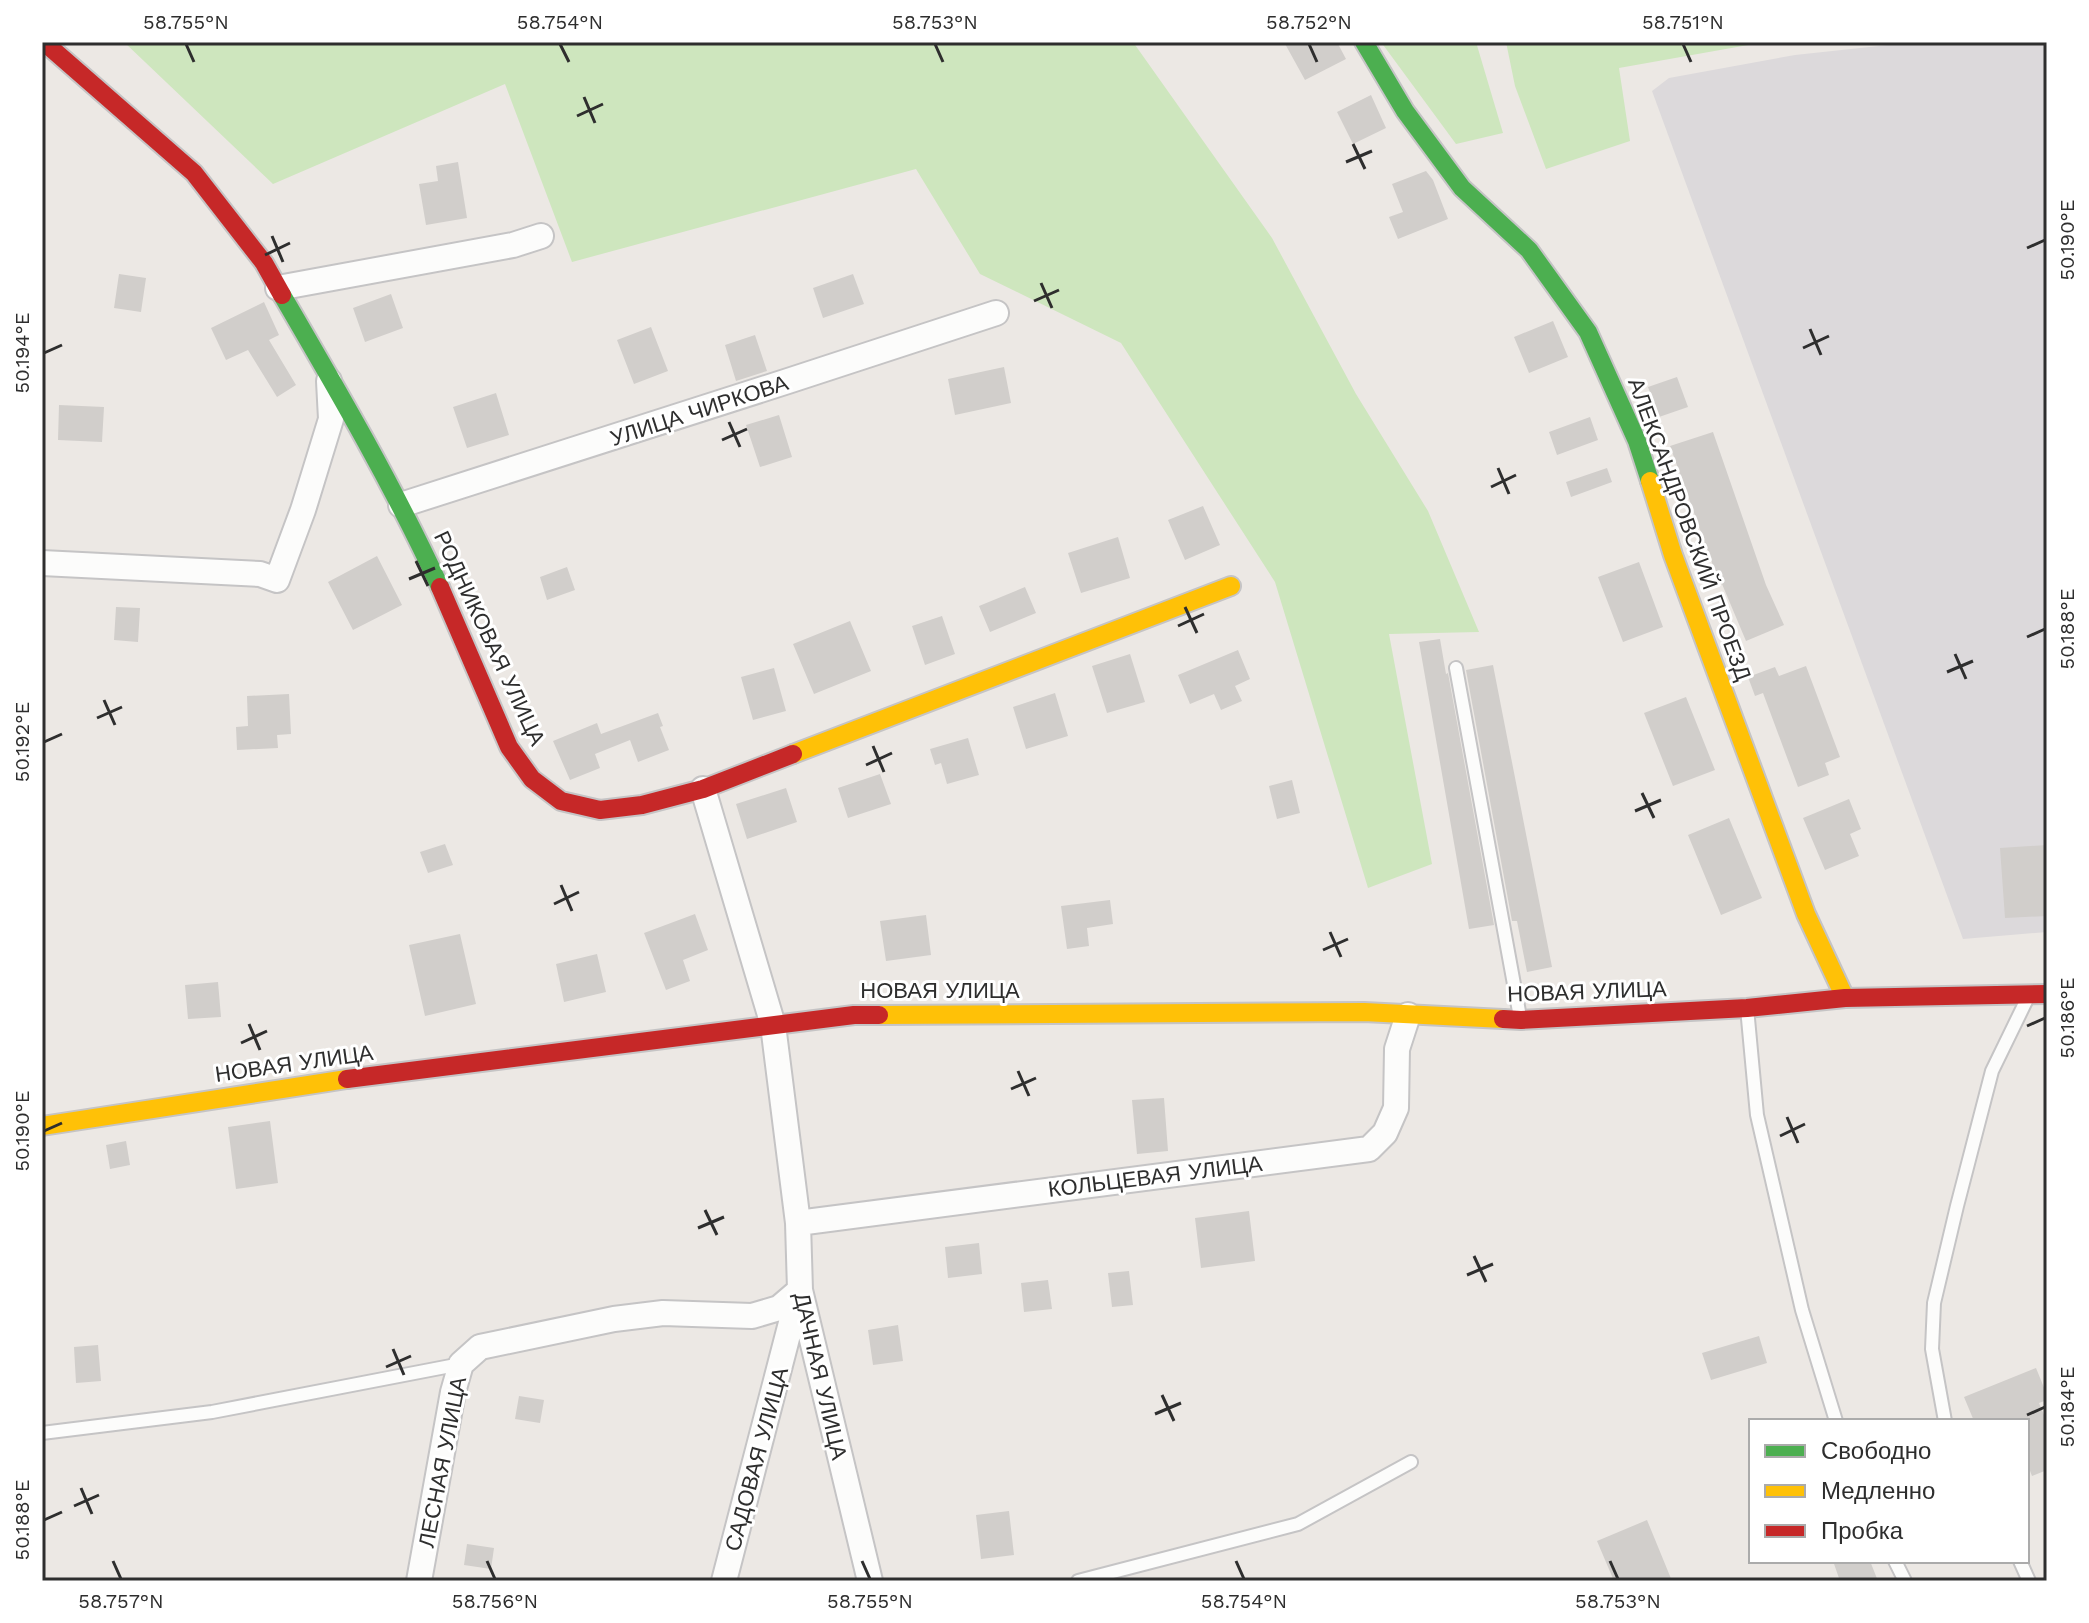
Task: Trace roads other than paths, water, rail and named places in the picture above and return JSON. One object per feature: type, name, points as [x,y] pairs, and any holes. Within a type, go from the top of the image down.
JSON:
[{"type":"street","name":"РОДНИКОВАЯ УЛИЦА","points":[[44,42],[194,173],[264,263],[401,505],[461,632],[509,747],[532,779],[561,801],[600,810],[642,805],[703,789],[1231,586]]},
{"type":"street","name":"АЛЕКСАНДРОВСКИЙ ПРОЕЗД","points":[[1364,42],[1405,111],[1462,188],[1529,250],[1588,332],[1637,441],[1673,555],[1806,914],[1845,998]]},
{"type":"street","points":[[278,288],[513,245],[541,236]]},
{"type":"street","name":"УЛИЦА ЧИРКОВА","points":[[401,505],[996,313]]},
{"type":"street","points":[[42,563],[260,574],[277,580],[331,419],[328,375]]},
{"type":"street","name":"ДАЧНАЯ УЛИЦА","points":[[703,789],[773,1025],[798,1223],[800,1290],[870,1581]]},
{"type":"street","name":"НОВАЯ УЛИЦА","points":[[42,1126],[332,1081],[854,1015],[1364,1012],[1521,1020],[1747,1008],[1845,998],[2038,994]]},
{"type":"street","name":"КОЛЬЦЕВАЯ УЛИЦА","points":[[798,1223],[1369,1149],[1385,1133],[1396,1108],[1397,1049],[1408,1015]]},
{"type":"street","name":"ЛЕСНАЯ УЛИЦА","points":[[419,1581],[453,1392],[461,1364],[480,1347],[614,1319],[663,1313],[752,1316],[779,1308],[800,1290]]},
{"type":"street","name":"САДОВАЯ УЛИЦА","points":[[724,1581],[800,1290]]},
{"type":"lane","points":[[1456,668],[1521,1020]]},
{"type":"lane","points":[[1945,1419],[1932,1349],[1934,1303],[1992,1071],[2038,994]]},
{"type":"lane","points":[[1747,1008],[1757,1115],[1802,1310],[1835,1419]]},
{"type":"lane","points":[[42,1433],[212,1412],[461,1364]]},
{"type":"lane","points":[[1078,1581],[1298,1524],[1411,1462]]},
{"type":"lane","points":[[1896,1563],[1905,1581]]}]
